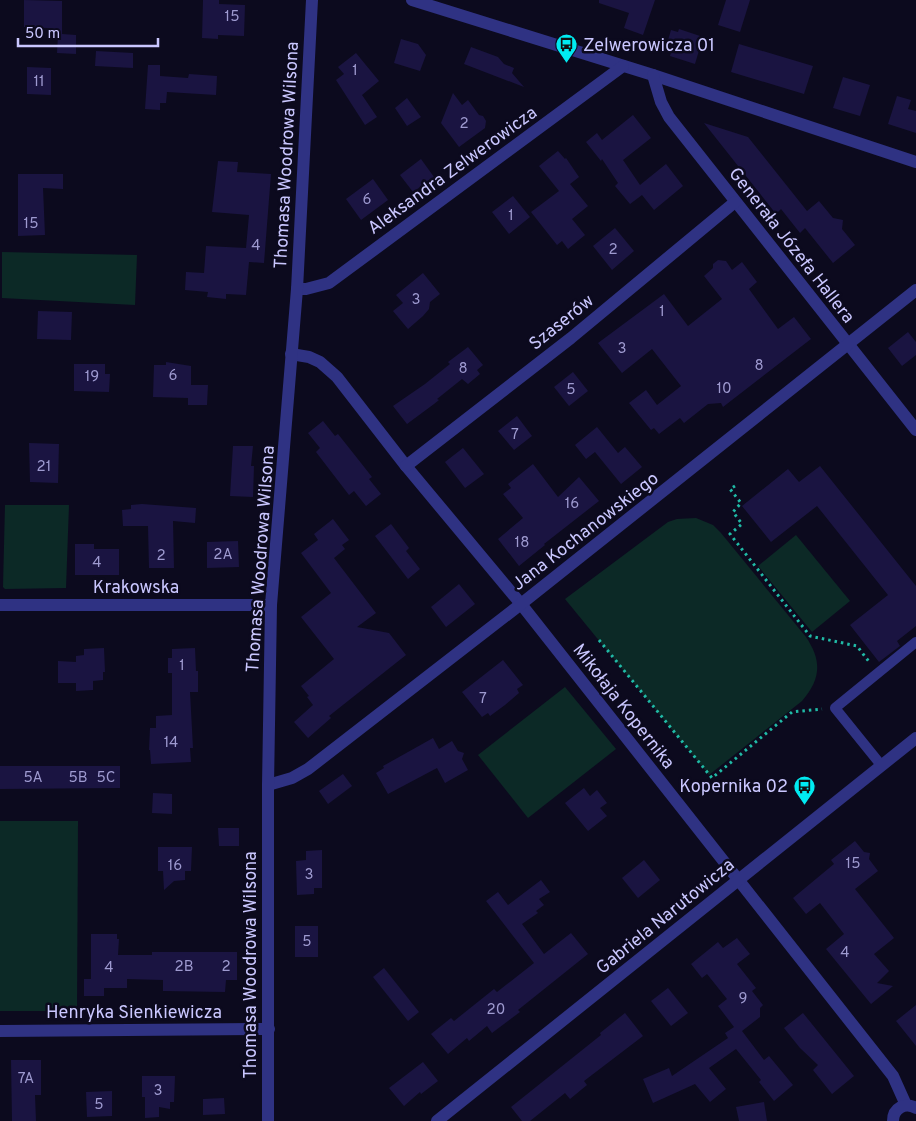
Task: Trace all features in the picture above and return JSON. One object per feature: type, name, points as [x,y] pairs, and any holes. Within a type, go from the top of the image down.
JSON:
[{"type":"street","name":"Thomasa Woodrowa Wilsona","points":[[268,1121],[268,786],[271,606],[297,289],[312,0]]},
{"type":"street","points":[[412,0],[653,75],[916,162]]},
{"type":"street","name":"Aleksandra Zelwerowicza","points":[[297,289],[306,290],[330,283],[623,66]]},
{"type":"street","name":"Generała Józefa Hallera","points":[[653,75],[661,102],[669,117],[734,202],[916,430]]},
{"type":"street","name":"Szaserów","points":[[406,466],[571,338],[734,202]]},
{"type":"street","name":"Jana Kochanowskiego","points":[[268,786],[302,773],[521,604],[916,290]]},
{"type":"street","name":"Mikołaja Kopernika","points":[[291,354],[309,357],[320,362],[337,377],[406,466],[521,604],[893,1076],[911,1107]]},
{"type":"street","name":"Krakowska","points":[[0,605],[271,606]]},
{"type":"street","name":"Gabriela Narutowicza","points":[[437,1121],[916,738]]},
{"type":"street","name":"Henryka Sienkiewicza","points":[[0,1030],[269,1029]]},
{"type":"street","points":[[889,1120],[898,1108],[911,1107]]},
{"type":"lane","points":[[881,765],[835,708],[916,642]]},
{"type":"path","points":[[735,486],[730,489],[741,503],[733,512],[742,524],[730,534],[810,636],[857,646],[878,673]]},
{"type":"path","points":[[599,640],[712,778],[792,712],[835,708]]},
{"type":"green space","points":[[2,252],[137,255],[135,305],[2,298]]},
{"type":"green space","points":[[5,505],[69,505],[66,588],[5,589],[3,587]]},
{"type":"green space","points":[[696,518],[713,525],[721,533],[806,637],[817,662],[816,677],[813,685],[802,701],[709,775],[565,599],[668,522],[677,519]]},
{"type":"green space","points":[[796,535],[850,601],[812,632],[758,566]]},
{"type":"green space","points":[[565,687],[616,749],[528,818],[478,755]]},
{"type":"green space","points":[[0,821],[78,821],[77,1011],[0,1011]]},
{"type":"building","points":[[24,0],[62,1],[62,34],[76,35],[76,54],[57,53],[58,35],[47,34],[47,28],[24,27]]},
{"type":"building","points":[[203,0],[219,0],[219,4],[245,5],[244,36],[218,35],[218,39],[202,38]]},
{"type":"building","points":[[599,0],[655,0],[643,35],[624,28],[629,13],[599,3]]},
{"type":"building","points":[[726,0],[750,0],[740,32],[718,25]]},
{"type":"building","points":[[679,29],[703,37],[695,64],[670,56],[672,49],[666,47],[671,30],[678,32]]},
{"type":"building","points":[[401,39],[418,44],[426,55],[420,71],[394,63]]},
{"type":"building","points":[[739,44],[813,66],[804,94],[731,72]]},
{"type":"building","points":[[471,47],[498,57],[504,64],[514,68],[512,73],[524,87],[464,64]]},
{"type":"building","points":[[96,51],[133,53],[133,68],[95,66]]},
{"type":"building","points":[[356,53],[379,81],[362,95],[377,117],[365,125],[336,80],[344,74],[338,67]]},
{"type":"building","points":[[148,65],[160,65],[160,76],[188,78],[189,74],[217,76],[216,95],[167,92],[166,103],[160,103],[160,110],[145,109]]},
{"type":"building","points":[[27,67],[51,68],[51,95],[27,94]]},
{"type":"building","points":[[843,77],[870,85],[860,116],[833,108]]},
{"type":"building","points":[[453,93],[462,105],[468,100],[486,121],[485,128],[459,147],[441,123]]},
{"type":"building","points":[[897,96],[911,100],[908,109],[916,111],[916,133],[888,124]]},
{"type":"building","points":[[407,98],[421,117],[407,126],[395,108]]},
{"type":"building","points":[[633,115],[651,138],[623,160],[640,185],[666,164],[683,186],[654,210],[642,195],[630,204],[615,186],[618,183],[602,159],[601,161],[586,142],[597,133],[602,140]]},
{"type":"building","points":[[704,123],[748,137],[807,211],[819,201],[833,218],[843,220],[842,229],[855,245],[833,263],[805,228],[800,233],[781,209],[776,214]]},
{"type":"building","points":[[558,151],[566,158],[579,177],[570,184],[588,206],[572,219],[585,235],[568,249],[562,241],[557,245],[531,212],[559,191],[539,166]]},
{"type":"building","points":[[421,159],[434,177],[413,192],[400,175]]},
{"type":"building","points":[[218,161],[238,162],[237,172],[271,174],[264,263],[249,262],[246,295],[226,294],[226,299],[207,297],[208,292],[185,290],[186,272],[204,273],[206,246],[246,248],[249,215],[212,212]]},
{"type":"building","points":[[18,174],[63,174],[63,189],[43,188],[45,235],[18,236]]},
{"type":"building","points":[[373,179],[388,200],[361,220],[346,199]]},
{"type":"building","points":[[513,196],[530,217],[509,234],[492,212]]},
{"type":"building","points":[[615,228],[634,251],[612,270],[593,246]]},
{"type":"building","points":[[718,260],[726,261],[732,270],[742,262],[757,282],[749,289],[778,329],[794,317],[811,339],[723,407],[721,403],[708,404],[684,423],[680,418],[659,434],[654,428],[651,430],[629,403],[646,390],[657,405],[681,386],[652,349],[622,373],[598,343],[664,294],[688,326],[722,299],[704,276],[713,268],[713,264]]},
{"type":"building","points":[[423,273],[440,294],[430,302],[429,309],[423,316],[408,329],[393,311],[403,303],[396,295]]},
{"type":"building","points":[[38,311],[72,312],[71,340],[37,339]]},
{"type":"building","points":[[908,332],[916,342],[916,355],[902,366],[888,348]]},
{"type":"building","points":[[468,347],[483,365],[477,370],[480,374],[468,384],[462,379],[437,399],[439,400],[407,424],[393,406],[425,384],[450,364],[448,362]]},
{"type":"building","points":[[166,362],[191,366],[191,385],[208,385],[207,405],[188,405],[188,398],[153,397],[154,365],[166,365]]},
{"type":"building","points":[[74,364],[105,364],[105,374],[110,374],[109,392],[74,391]]},
{"type":"building","points":[[573,372],[588,391],[569,406],[554,387]]},
{"type":"building","points":[[517,416],[532,436],[514,450],[498,431]]},
{"type":"building","points":[[323,421],[335,436],[338,434],[372,477],[369,479],[381,494],[366,506],[354,491],[349,495],[316,452],[320,448],[308,433]]},
{"type":"building","points":[[597,427],[618,453],[625,447],[642,467],[621,484],[595,452],[586,459],[575,445]]},
{"type":"building","points":[[29,443],[59,444],[58,483],[30,482]]},
{"type":"building","points":[[233,446],[253,446],[251,466],[254,466],[253,497],[230,496]]},
{"type":"building","points":[[463,448],[484,474],[465,488],[445,462]]},
{"type":"building","points":[[533,464],[558,497],[579,477],[599,501],[519,566],[498,539],[523,518],[503,494],[511,488],[508,484]]},
{"type":"building","points":[[820,466],[916,586],[916,626],[897,641],[900,646],[879,662],[850,625],[888,595],[817,506],[771,542],[742,506],[788,469],[799,482]]},
{"type":"building","points":[[142,504],[196,508],[195,523],[173,521],[174,568],[149,568],[148,526],[123,526],[122,510],[131,509],[131,505]]},
{"type":"building","points":[[333,519],[349,540],[342,545],[345,549],[334,558],[376,613],[357,627],[389,633],[406,655],[329,716],[331,718],[308,738],[294,722],[313,705],[301,686],[334,659],[301,617],[331,593],[301,553],[318,540],[314,534]]},
{"type":"building","points":[[391,524],[409,548],[406,551],[420,569],[408,579],[375,536]]},
{"type":"building","points":[[238,541],[239,567],[207,568],[207,542]]},
{"type":"building","points":[[75,544],[94,544],[94,549],[119,549],[119,575],[75,575]]},
{"type":"building","points":[[459,584],[475,604],[446,627],[431,607]]},
{"type":"building","points":[[104,648],[105,672],[103,672],[103,680],[93,681],[93,690],[76,691],[76,683],[58,683],[58,661],[76,662],[76,656],[84,655],[84,649]]},
{"type":"building","points":[[195,648],[198,692],[190,692],[193,748],[190,748],[191,762],[151,764],[149,750],[150,728],[156,728],[156,716],[172,715],[172,673],[168,673],[168,658],[172,658],[172,649]]},
{"type":"building","points":[[503,660],[523,685],[517,689],[519,693],[505,705],[490,716],[488,713],[482,717],[462,692]]},
{"type":"building","points":[[433,738],[439,749],[452,741],[458,751],[464,753],[462,759],[468,770],[445,783],[437,768],[388,794],[376,773],[384,768],[383,766]]},
{"type":"building","points":[[0,766],[120,766],[120,788],[0,789]]},
{"type":"building","points":[[343,774],[352,786],[328,804],[319,791]]},
{"type":"building","points":[[584,788],[590,796],[597,790],[607,803],[600,808],[607,816],[588,831],[565,803]]},
{"type":"building","points":[[153,793],[172,794],[172,814],[152,813]]},
{"type":"building","points":[[218,828],[239,828],[239,846],[219,846]]},
{"type":"building","points":[[855,841],[864,852],[870,853],[869,859],[878,871],[855,889],[894,938],[874,954],[889,971],[877,983],[893,986],[871,1004],[826,949],[844,934],[820,903],[806,914],[793,898],[834,864],[831,860]]},
{"type":"building","points":[[158,847],[192,847],[191,871],[185,871],[185,880],[174,881],[164,890],[163,871],[158,871]]},
{"type":"building","points":[[322,850],[322,888],[314,888],[314,894],[297,895],[296,861],[306,860],[306,851]]},
{"type":"building","points":[[644,860],[660,880],[638,898],[622,878]]},
{"type":"building","points":[[541,880],[550,892],[539,899],[544,905],[536,911],[538,913],[522,924],[544,954],[571,933],[588,954],[518,1010],[520,1012],[492,1033],[487,1026],[469,1041],[467,1038],[448,1054],[431,1034],[451,1018],[454,1021],[494,989],[497,992],[534,963],[486,901],[498,892],[508,905]]},
{"type":"building","points":[[295,926],[318,926],[318,957],[295,957]]},
{"type":"building","points":[[91,934],[117,934],[117,939],[119,939],[118,955],[152,955],[152,952],[237,952],[237,980],[226,980],[225,992],[163,991],[163,980],[127,979],[127,988],[104,988],[104,996],[84,996],[84,979],[91,979]]},
{"type":"building","points":[[737,938],[750,954],[737,964],[756,988],[752,991],[763,1005],[760,1008],[760,1017],[742,1031],[764,1060],[769,1056],[793,1085],[774,1101],[759,1082],[761,1080],[736,1049],[709,1068],[726,1089],[710,1102],[695,1084],[653,1103],[643,1079],[669,1068],[672,1076],[728,1038],[725,1033],[734,1027],[718,1006],[727,999],[707,974],[702,978],[691,964],[718,942],[723,948]]},
{"type":"building","points":[[384,968],[419,1012],[408,1021],[373,977]]},
{"type":"building","points":[[668,988],[688,1013],[671,1026],[651,1001]]},
{"type":"building","points":[[916,1005],[916,1046],[896,1021]]},
{"type":"building","points":[[625,1013],[643,1036],[584,1081],[587,1085],[570,1099],[565,1093],[530,1121],[522,1121],[511,1107],[601,1035],[600,1033]]},
{"type":"building","points":[[803,1013],[854,1076],[832,1094],[813,1070],[818,1065],[800,1048],[784,1028]]},
{"type":"building","points":[[11,1060],[41,1060],[41,1095],[35,1095],[36,1121],[12,1121]]},
{"type":"building","points":[[423,1062],[438,1081],[421,1094],[420,1092],[404,1106],[389,1088]]},
{"type":"building","points":[[142,1076],[175,1076],[174,1102],[170,1102],[170,1109],[159,1107],[159,1117],[145,1118]]},
{"type":"building","points":[[112,1091],[112,1116],[87,1117],[86,1092]]},
{"type":"building","points":[[224,1098],[225,1114],[203,1115],[203,1099]]},
{"type":"building","points":[[764,1102],[767,1121],[739,1121],[736,1107]]},
{"type":"place","name":"Zelwerowicza 01","points":[[567,64]]},
{"type":"place","name":"Kopernika 02","points":[[804,805]]}]
